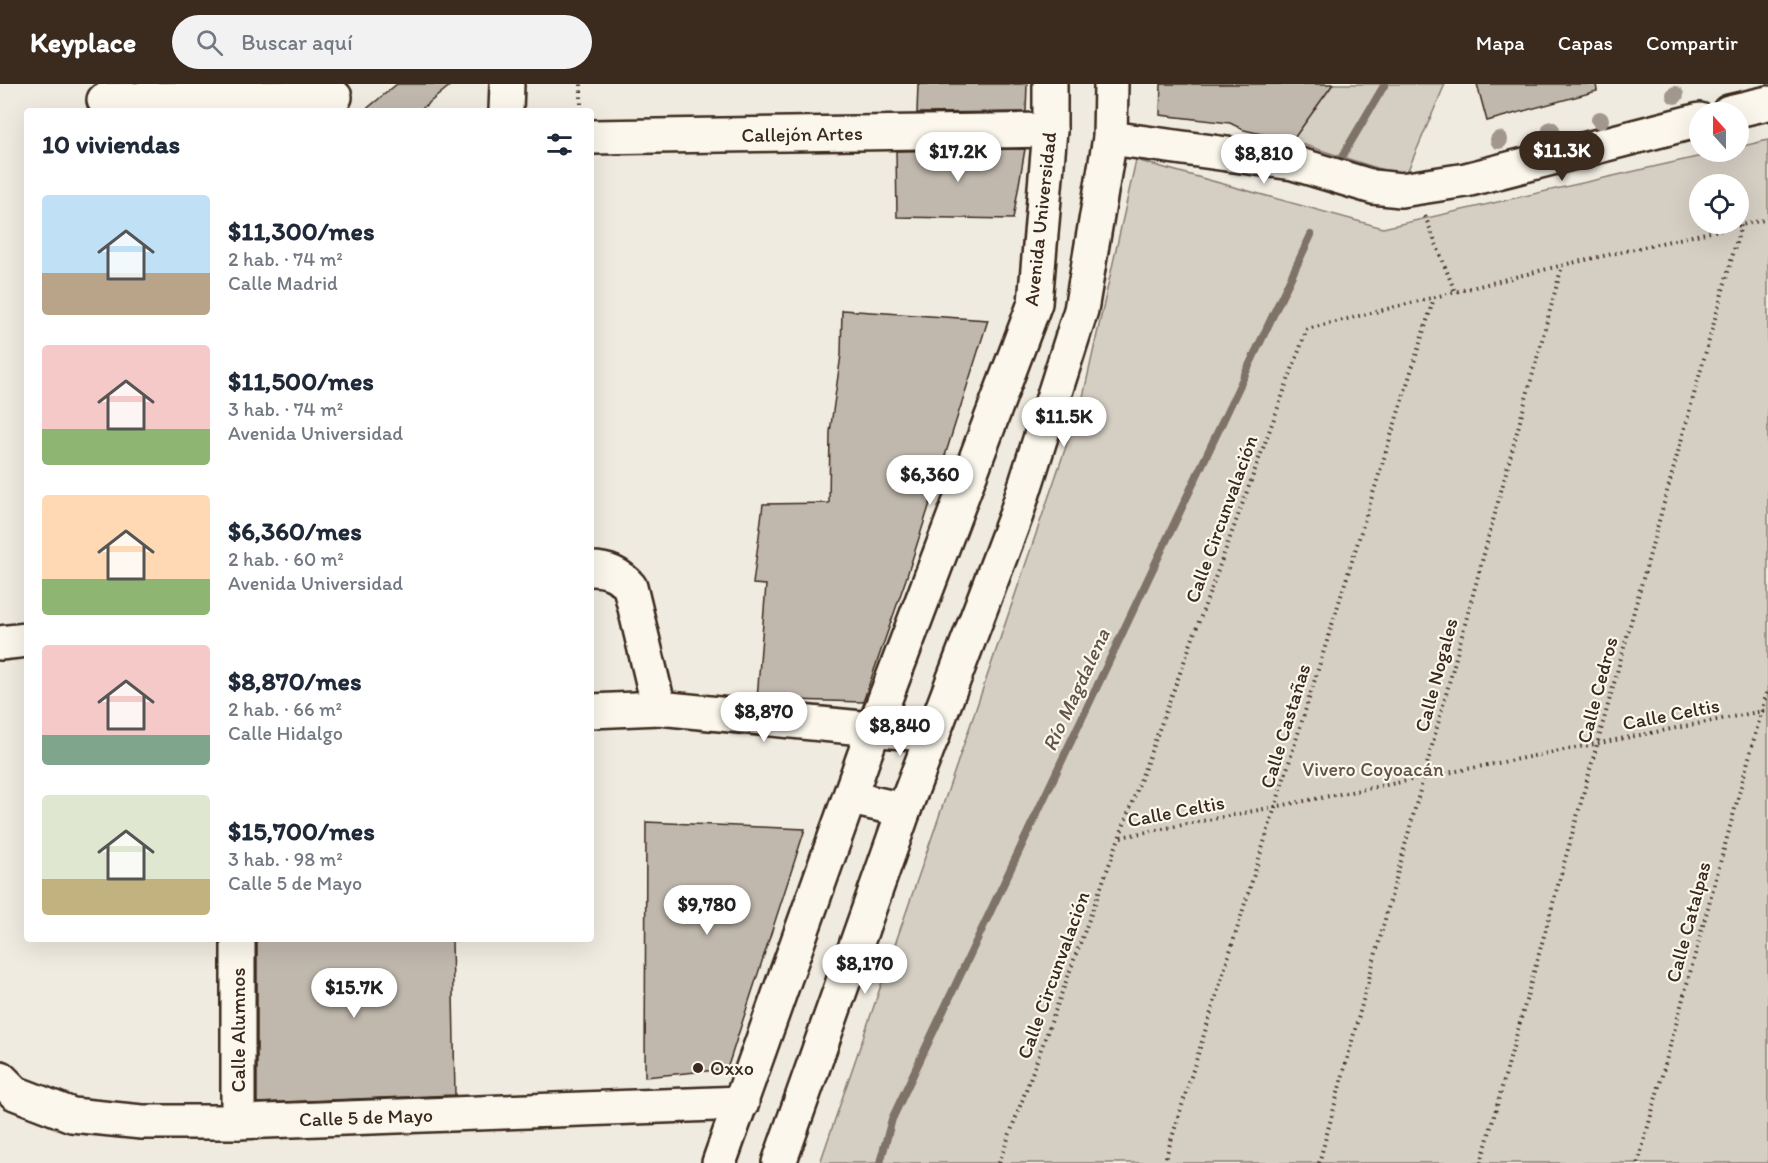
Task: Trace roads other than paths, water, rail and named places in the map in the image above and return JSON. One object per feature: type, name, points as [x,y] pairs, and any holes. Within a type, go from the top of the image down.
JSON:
[{"type":"street","points":[[506,108],[507,84]]},
{"type":"street","name":"Avenida Universidad","points":[[719,1163],[742,1104],[874,728],[1035,303],[1050,130],[1050,84]]},
{"type":"street","points":[[778,1163],[904,810],[1016,515],[1081,310],[1110,138],[1111,84]]},
{"type":"street","points":[[104,100],[338,98]]},
{"type":"street","points":[[1749,107],[1768,102]]},
{"type":"street","points":[[1110,138],[1293,163],[1389,190],[1466,180],[1689,123]]},
{"type":"street","name":"Callejón Artes","points":[[594,137],[1050,130]]},
{"type":"street","points":[[594,568],[620,575],[630,587],[659,708]]},
{"type":"street","points":[[0,643],[24,640]]},
{"type":"street","points":[[594,711],[659,708],[933,735]]},
{"type":"street","points":[[850,798],[904,810]]},
{"type":"street","name":"Calle Alumnos","points":[[238,942],[238,1122]]},
{"type":"street","name":"Calle 5 de Mayo","points":[[0,1078],[15,1093],[72,1114],[142,1122],[238,1122],[742,1104]]},
{"type":"waterway","name":"Río Magdalena","points":[[1343,155],[1385,84]]},
{"type":"waterway","name":"Río Magdalena","points":[[880,1163],[892,1119],[1311,235]]},
{"type":"place","name":"Oxxo","points":[[698,1068]]},
{"type":"park label","name":"Vivero Coyoacán","points":[[1373,769]]}]
